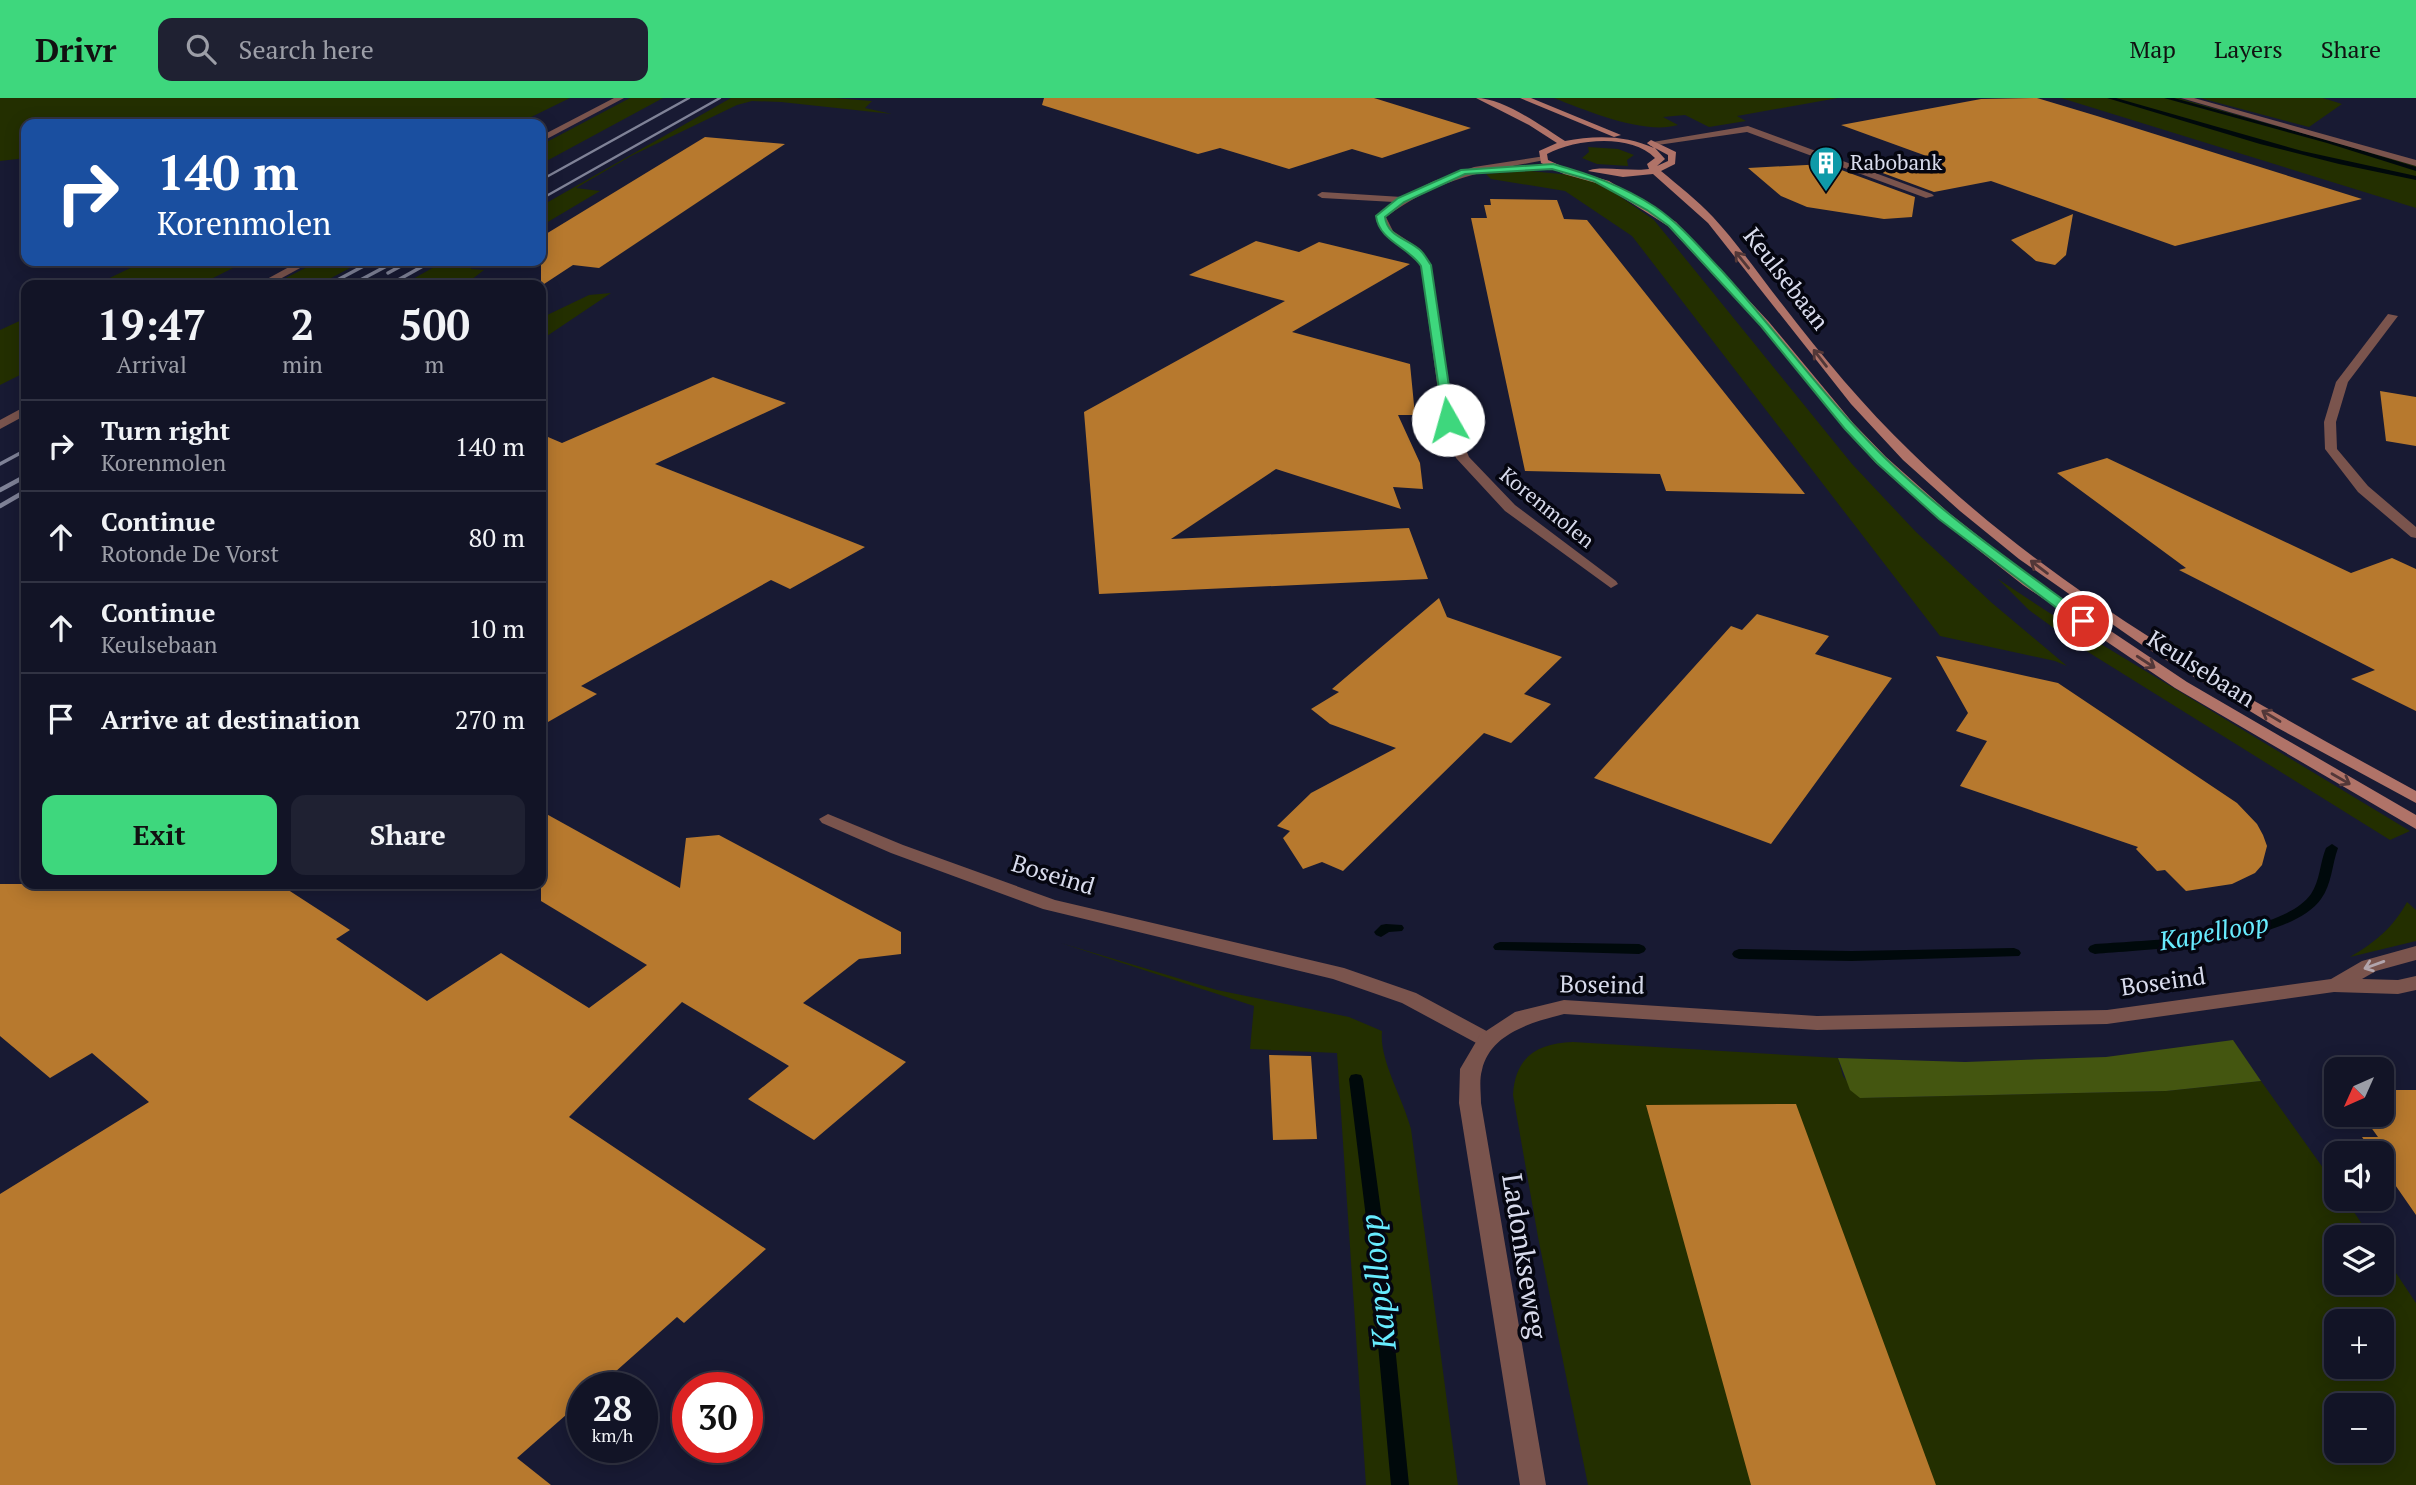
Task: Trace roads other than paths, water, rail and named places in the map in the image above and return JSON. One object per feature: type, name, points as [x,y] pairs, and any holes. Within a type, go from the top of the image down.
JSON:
[{"type":"main road","points":[[1480,98],[1521,119],[1522,124],[1564,149],[1558,158],[1568,166]]},
{"type":"main road","points":[[1524,98],[1541,105],[1549,112],[1659,156],[1660,159],[1652,164],[1654,170]]},
{"type":"main road","points":[[1615,138],[1651,143],[1668,149],[1674,158],[1667,167],[1603,173],[1568,166],[1553,167],[1542,158],[1542,153],[1557,145],[1615,138]]},
{"type":"main road","points":[[1637,145],[1651,143]]},
{"type":"main road","name":"Keulsebaan","points":[[1553,167],[1606,183],[1650,208],[1699,250],[1863,442],[1944,516],[2028,582],[2181,685],[2416,823]]},
{"type":"main road","name":"Keulsebaan","points":[[1667,167],[1697,198],[1695,203]]},
{"type":"main road","name":"Keulsebaan","points":[[1654,170],[1685,198],[1695,203],[1864,412],[1906,456],[1993,533],[2067,587],[2203,676],[2416,798]]},
{"type":"main road","name":"Keulsebaan","points":[[1603,173],[1647,201],[1650,208]]},
{"type":"street","points":[[546,136],[620,98]]},
{"type":"street","points":[[2185,98],[2416,163]]},
{"type":"street","points":[[1651,143],[1748,129],[1929,197]]},
{"type":"street","points":[[1668,149],[1709,140],[1715,134]]},
{"type":"street","name":"Korenmolen","points":[[1542,158],[1502,162],[1452,176],[1401,200],[1381,216],[1382,225],[1395,240],[1417,252],[1426,265],[1448,420],[1463,458],[1510,508],[1611,584]]},
{"type":"street","name":"Korenmolen","points":[[1479,169],[1553,167]]},
{"type":"street","name":"Korenmolen","points":[[1322,195],[1401,200]]},
{"type":"street","points":[[271,280],[298,266]]},
{"type":"street","points":[[2392,316],[2342,382],[2330,422],[2331,449],[2363,489],[2416,534]]},
{"type":"street","points":[[0,425],[21,414]]},
{"type":"street","name":"Boseind","points":[[828,818],[897,849],[1049,905],[1349,977],[1409,998],[1487,1040],[1522,1017],[1564,1007],[1816,1023],[2107,1017],[2334,985],[2398,987],[2416,984]]},
{"type":"street","name":"Boseind","points":[[2334,985],[2369,965],[2416,953]]},
{"type":"street","name":"Ladonkseweg","points":[[1487,1040],[1471,1069],[1470,1103],[1533,1485]]},
{"type":"waterway","points":[[2110,98],[2300,153],[2416,178]]},
{"type":"waterway","points":[[2167,98],[2329,142],[2416,169]]},
{"type":"waterway","name":"Kapelloop","points":[[2095,949],[2179,942],[2246,931],[2275,923],[2299,912],[2315,898],[2332,848]]},
{"type":"waterway","name":"Kapelloop","points":[[1381,932],[1386,928],[1397,928]]},
{"type":"waterway","name":"Kapelloop","points":[[1500,947],[1639,949]]},
{"type":"waterway","name":"Kapelloop","points":[[1739,954],[1852,956],[2014,953]]},
{"type":"waterway","name":"Kapelloop","points":[[1356,1079],[1375,1226],[1400,1485]]},
{"type":"railway","points":[[546,177],[689,98]]},
{"type":"railway","points":[[546,196],[720,98]]},
{"type":"railway","points":[[337,280],[364,266]]},
{"type":"railway","points":[[360,280],[387,266]]},
{"type":"railway","points":[[388,273],[401,266]]},
{"type":"railway","points":[[398,280],[423,266]]},
{"type":"railway","points":[[0,464],[21,453]]},
{"type":"railway","points":[[0,490],[21,479]]},
{"type":"railway","points":[[0,506],[21,494]]},
{"type":"place","name":"Rabobank","points":[[1826,193]]}]
